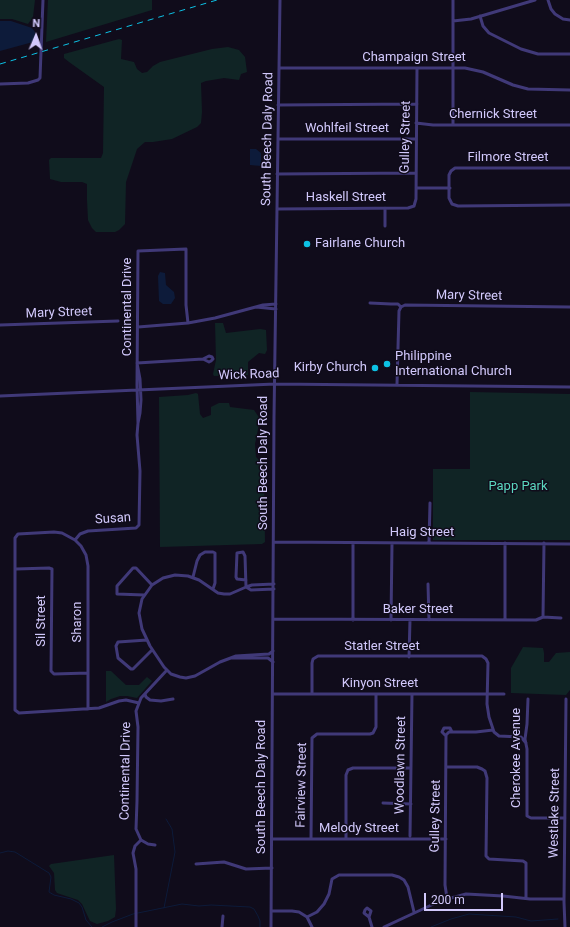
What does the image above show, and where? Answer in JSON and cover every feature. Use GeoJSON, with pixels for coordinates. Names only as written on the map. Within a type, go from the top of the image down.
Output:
{"type":"FeatureCollection","features":[{"type":"Feature","properties":{"kind":"street"},"geometry":{"type":"LineString","coordinates":[[0,84],[28,82],[40,78],[42,0]]}},
{"type":"Feature","properties":{"kind":"street","name":"South Beech Daly Road"},"geometry":{"type":"LineString","coordinates":[[271,927],[275,384],[280,0]]}},
{"type":"Feature","properties":{"kind":"street"},"geometry":{"type":"LineString","coordinates":[[453,0],[453,125]]}},
{"type":"Feature","properties":{"kind":"street"},"geometry":{"type":"LineString","coordinates":[[453,21],[466,20],[534,0]]}},
{"type":"Feature","properties":{"kind":"street"},"geometry":{"type":"LineString","coordinates":[[548,0],[551,9],[555,14],[563,19],[570,20]]}},
{"type":"Feature","properties":{"kind":"street"},"geometry":{"type":"LineString","coordinates":[[480,16],[483,26],[489,33],[521,49],[538,54],[570,54]]}},
{"type":"Feature","properties":{"kind":"street","name":"Champaign Street"},"geometry":{"type":"LineString","coordinates":[[279,68],[453,67],[478,70],[513,85],[528,89],[570,90]]}},
{"type":"Feature","properties":{"kind":"street","name":"Gulley Street"},"geometry":{"type":"LineString","coordinates":[[414,206],[416,201],[417,68]]}},
{"type":"Feature","properties":{"kind":"street"},"geometry":{"type":"LineString","coordinates":[[278,105],[417,104]]}},
{"type":"Feature","properties":{"kind":"street","name":"Chernick Street"},"geometry":{"type":"LineString","coordinates":[[416,123],[433,125],[570,125]]}},
{"type":"Feature","properties":{"kind":"street","name":"Wohlfeil Street"},"geometry":{"type":"LineString","coordinates":[[278,140],[416,138]]}},
{"type":"Feature","properties":{"kind":"street","name":"Filmore Street"},"geometry":{"type":"LineString","coordinates":[[450,188],[450,173],[453,169],[457,168],[570,168]]}},
{"type":"Feature","properties":{"kind":"street"},"geometry":{"type":"LineString","coordinates":[[278,174],[416,173]]}},
{"type":"Feature","properties":{"kind":"street"},"geometry":{"type":"LineString","coordinates":[[416,188],[450,188],[450,200],[454,205],[458,206],[570,205]]}},
{"type":"Feature","properties":{"kind":"street","name":"Haskell Street"},"geometry":{"type":"LineString","coordinates":[[277,209],[408,208],[414,206]]}},
{"type":"Feature","properties":{"kind":"street"},"geometry":{"type":"LineString","coordinates":[[385,208],[385,226]]}},
{"type":"Feature","properties":{"kind":"street","name":"Continental Drive"},"geometry":{"type":"LineString","coordinates":[[138,527],[140,523],[140,471],[137,435],[140,379],[137,363],[138,251],[186,249],[186,305],[188,323]]}},
{"type":"Feature","properties":{"kind":"street","name":"Mary Street"},"geometry":{"type":"LineString","coordinates":[[370,303],[398,304],[401,307],[405,305],[570,307]]}},
{"type":"Feature","properties":{"kind":"street"},"geometry":{"type":"LineString","coordinates":[[138,327],[188,323],[216,318],[263,304],[276,304]]}},
{"type":"Feature","properties":{"kind":"street"},"geometry":{"type":"LineString","coordinates":[[254,307],[276,309]]}},
{"type":"Feature","properties":{"kind":"street"},"geometry":{"type":"LineString","coordinates":[[397,384],[398,311],[401,307]]}},
{"type":"Feature","properties":{"kind":"street","name":"Mary Street"},"geometry":{"type":"LineString","coordinates":[[0,325],[118,321]]}},
{"type":"Feature","properties":{"kind":"street"},"geometry":{"type":"LineString","coordinates":[[137,363],[204,359]]}},
{"type":"Feature","properties":{"kind":"street","name":"Wick Road"},"geometry":{"type":"LineString","coordinates":[[0,396],[275,384],[397,384],[570,387]]}},
{"type":"Feature","properties":{"kind":"street"},"geometry":{"type":"LineString","coordinates":[[429,543],[430,503]]}},
{"type":"Feature","properties":{"kind":"street","name":"Susan"},"geometry":{"type":"LineString","coordinates":[[75,540],[80,534],[88,531],[138,527]]}},
{"type":"Feature","properties":{"kind":"street"},"geometry":{"type":"LineString","coordinates":[[75,540],[62,533],[46,532],[17,534],[15,538],[14,709],[19,713],[102,708],[122,700],[139,702]]}},
{"type":"Feature","properties":{"kind":"street","name":"Sharon"},"geometry":{"type":"LineString","coordinates":[[75,540],[85,552],[88,566],[88,709]]}},
{"type":"Feature","properties":{"kind":"street","name":"Haig Street"},"geometry":{"type":"LineString","coordinates":[[274,542],[392,544],[570,544]]}},
{"type":"Feature","properties":{"kind":"street"},"geometry":{"type":"LineString","coordinates":[[353,543],[353,620]]}},
{"type":"Feature","properties":{"kind":"street"},"geometry":{"type":"LineString","coordinates":[[505,543],[505,619]]}},
{"type":"Feature","properties":{"kind":"street"},"geometry":{"type":"LineString","coordinates":[[543,617],[544,543]]}},
{"type":"Feature","properties":{"kind":"street"},"geometry":{"type":"LineString","coordinates":[[391,620],[392,544]]}},
{"type":"Feature","properties":{"kind":"street"},"geometry":{"type":"LineString","coordinates":[[193,577],[200,555],[205,552],[215,553],[215,583],[213,589]]}},
{"type":"Feature","properties":{"kind":"street"},"geometry":{"type":"LineString","coordinates":[[246,580],[236,578],[238,552],[245,553],[246,580],[246,587]]}},
{"type":"Feature","properties":{"kind":"street"},"geometry":{"type":"LineString","coordinates":[[144,595],[117,594],[117,586],[133,568],[135,568],[152,585]]}},
{"type":"Feature","properties":{"kind":"street","name":"Sil Street"},"geometry":{"type":"LineString","coordinates":[[16,569],[52,569],[51,671],[54,674],[88,673]]}},
{"type":"Feature","properties":{"kind":"street"},"geometry":{"type":"LineString","coordinates":[[273,650],[269,654],[241,655],[230,658],[190,678],[177,676],[167,670],[152,650],[139,618],[141,603],[144,595],[152,585],[171,575],[193,577],[218,592],[226,594],[252,585],[274,584]]}},
{"type":"Feature","properties":{"kind":"street"},"geometry":{"type":"LineString","coordinates":[[428,584],[429,620]]}},
{"type":"Feature","properties":{"kind":"street"},"geometry":{"type":"LineString","coordinates":[[246,587],[251,590],[274,589]]}},
{"type":"Feature","properties":{"kind":"street","name":"Baker Street"},"geometry":{"type":"LineString","coordinates":[[274,619],[536,620],[543,617],[561,618]]}},
{"type":"Feature","properties":{"kind":"street"},"geometry":{"type":"LineString","coordinates":[[409,656],[410,620]]}},
{"type":"Feature","properties":{"kind":"street"},"geometry":{"type":"LineString","coordinates":[[147,640],[118,642],[116,646],[118,658],[133,669],[152,650]]}},
{"type":"Feature","properties":{"kind":"street","name":"Statler Street"},"geometry":{"type":"LineString","coordinates":[[312,694],[312,663],[313,659],[316,657],[480,656],[486,659],[488,663],[487,694]]}},
{"type":"Feature","properties":{"kind":"street"},"geometry":{"type":"LineString","coordinates":[[230,658],[268,658],[273,662]]}},
{"type":"Feature","properties":{"kind":"street","name":"Continental Drive"},"geometry":{"type":"LineString","coordinates":[[141,840],[136,833],[135,826],[137,801],[138,727],[136,711],[144,694],[167,670]]}},
{"type":"Feature","properties":{"kind":"street"},"geometry":{"type":"LineString","coordinates":[[144,694],[150,700],[160,701],[173,699]]}},
{"type":"Feature","properties":{"kind":"street","name":"Kinyon Street"},"geometry":{"type":"LineString","coordinates":[[273,694],[504,694]]}},
{"type":"Feature","properties":{"kind":"street","name":"Fairview Street"},"geometry":{"type":"LineString","coordinates":[[312,839],[312,738],[317,734],[373,733],[376,727],[376,694]]}},
{"type":"Feature","properties":{"kind":"street","name":"Woodlawn Street"},"geometry":{"type":"LineString","coordinates":[[410,836],[412,694]]}},
{"type":"Feature","properties":{"kind":"street"},"geometry":{"type":"LineString","coordinates":[[487,694],[488,712],[493,730],[499,736],[523,738],[526,743]]}},
{"type":"Feature","properties":{"kind":"street","name":"Cherokee Avenue"},"geometry":{"type":"LineString","coordinates":[[528,699],[526,743],[528,748],[527,814],[528,817],[564,818]]}},
{"type":"Feature","properties":{"kind":"street","name":"Westlake Street"},"geometry":{"type":"LineString","coordinates":[[565,927],[564,818],[566,699]]}},
{"type":"Feature","properties":{"kind":"street"},"geometry":{"type":"LineString","coordinates":[[452,732],[450,728],[444,728],[442,732],[447,735],[452,732],[493,730]]}},
{"type":"Feature","properties":{"kind":"street","name":"Gulley Street"},"geometry":{"type":"LineString","coordinates":[[447,735],[445,885],[447,898]]}},
{"type":"Feature","properties":{"kind":"street"},"geometry":{"type":"LineString","coordinates":[[446,767],[477,767],[485,771],[487,778],[487,857],[489,859],[525,862],[526,898]]}},
{"type":"Feature","properties":{"kind":"street"},"geometry":{"type":"LineString","coordinates":[[346,839],[346,775],[348,770],[353,768],[411,768]]}},
{"type":"Feature","properties":{"kind":"street"},"geometry":{"type":"LineString","coordinates":[[383,803],[411,804]]}},
{"type":"Feature","properties":{"kind":"street","name":"Melody Street"},"geometry":{"type":"LineString","coordinates":[[272,839],[446,839]]}},
{"type":"Feature","properties":{"kind":"street"},"geometry":{"type":"LineString","coordinates":[[136,927],[136,870],[134,853],[136,846],[141,840],[148,844],[154,845]]}},
{"type":"Feature","properties":{"kind":"street"},"geometry":{"type":"LineString","coordinates":[[196,864],[224,862],[246,869],[272,868]]}},
{"type":"Feature","properties":{"kind":"street"},"geometry":{"type":"LineString","coordinates":[[307,917],[317,912],[324,904],[329,894],[331,881],[334,877],[339,875],[392,875],[399,877],[404,880],[408,887],[414,912]]}},
{"type":"Feature","properties":{"kind":"street"},"geometry":{"type":"LineString","coordinates":[[384,927],[447,898],[470,893],[526,898],[564,899]]}},
{"type":"Feature","properties":{"kind":"street"},"geometry":{"type":"LineString","coordinates":[[271,911],[295,911],[307,917],[312,927]]}},
{"type":"Feature","properties":{"kind":"street"},"geometry":{"type":"LineString","coordinates":[[222,927],[223,916]]}},
{"type":"Feature","properties":{"kind":"street"},"geometry":{"type":"LineString","coordinates":[[369,917],[372,927]]}},
{"type":"Feature","properties":{"kind":"green space"},"geometry":{"type":"Polygon","coordinates":[[[0,0],[35,0],[33,17],[28,24],[12,19],[0,19],[0,0]]]}},
{"type":"Feature","properties":{"kind":"green space"},"geometry":{"type":"Polygon","coordinates":[[[48,0],[152,0],[152,10],[46,42],[48,0]]]}},
{"type":"Feature","properties":{"kind":"green space"},"geometry":{"type":"Polygon","coordinates":[[[119,39],[122,40],[121,59],[134,62],[137,69],[142,73],[147,72],[160,62],[212,49],[228,47],[239,50],[245,57],[247,72],[241,74],[239,80],[224,78],[201,83],[201,123],[197,127],[172,139],[145,142],[137,149],[126,182],[125,224],[115,232],[96,232],[88,220],[87,184],[82,182],[61,182],[50,179],[49,160],[51,158],[101,158],[103,153],[104,87],[64,58],[64,54],[119,39]]]}},
{"type":"Feature","properties":{"kind":"green space"},"geometry":{"type":"Polygon","coordinates":[[[215,323],[223,323],[226,333],[260,329],[266,330],[267,350],[265,354],[259,353],[248,362],[248,375],[214,376],[213,374],[216,360],[215,323]]]}},
{"type":"Feature","properties":{"kind":"green space","name":"Papp Park"},"geometry":{"type":"Polygon","coordinates":[[[470,392],[570,394],[570,540],[433,540],[433,469],[470,469],[470,392]]]}},
{"type":"Feature","properties":{"kind":"green space"},"geometry":{"type":"Polygon","coordinates":[[[198,394],[200,414],[203,418],[211,415],[211,407],[219,403],[229,403],[230,407],[254,410],[260,419],[255,444],[256,457],[261,462],[264,476],[265,542],[262,544],[160,547],[159,397],[198,394]]]}},
{"type":"Feature","properties":{"kind":"green space"},"geometry":{"type":"Polygon","coordinates":[[[523,647],[543,648],[544,662],[549,662],[556,653],[570,652],[570,690],[566,695],[511,693],[511,668],[523,647]]]}},
{"type":"Feature","properties":{"kind":"green space"},"geometry":{"type":"Polygon","coordinates":[[[106,671],[111,671],[126,685],[139,685],[147,677],[152,681],[137,698],[120,696],[106,702],[106,671]]]}},
{"type":"Feature","properties":{"kind":"green space"},"geometry":{"type":"Polygon","coordinates":[[[114,855],[115,917],[97,924],[90,921],[82,904],[78,900],[57,893],[55,890],[54,873],[49,866],[51,864],[114,855]]]}},
{"type":"Feature","properties":{"kind":"water"},"geometry":{"type":"Polygon","coordinates":[[[0,21],[11,21],[32,28],[35,32],[33,42],[0,51],[0,21]]]}},
{"type":"Feature","properties":{"kind":"water"},"geometry":{"type":"Polygon","coordinates":[[[250,149],[256,149],[261,153],[261,166],[250,165],[250,149]]]}},
{"type":"Feature","properties":{"kind":"water"},"geometry":{"type":"Polygon","coordinates":[[[160,272],[165,273],[166,285],[174,292],[175,298],[171,304],[163,304],[159,301],[158,276],[160,272]]]}},
{"type":"Feature","properties":{"kind":"waterway"},"geometry":{"type":"LineString","coordinates":[[164,908],[175,852],[172,829],[166,819]]}},
{"type":"Feature","properties":{"kind":"waterway"},"geometry":{"type":"LineString","coordinates":[[0,853],[8,851],[15,852],[49,873],[51,877],[49,892],[79,903],[82,907],[86,920],[92,927]]}},
{"type":"Feature","properties":{"kind":"waterway"},"geometry":{"type":"LineString","coordinates":[[102,927],[133,914],[182,904],[199,906],[211,905],[250,907],[254,909],[258,916],[260,927]]}},
{"type":"Feature","properties":{"kind":"waterway"},"geometry":{"type":"LineString","coordinates":[[431,927],[469,914],[516,917],[531,921],[558,919]]}},
{"type":"Feature","properties":{"kind":"railway"},"geometry":{"type":"LineString","coordinates":[[0,64],[217,0]]}},
{"type":"Feature","properties":{"kind":"place","name":"Fairlane Church"},"geometry":{"type":"Point","coordinates":[307,244]}},
{"type":"Feature","properties":{"kind":"place","name":"Philippine International Church"},"geometry":{"type":"Point","coordinates":[387,364]}},
{"type":"Feature","properties":{"kind":"place","name":"Kirby Church"},"geometry":{"type":"Point","coordinates":[375,368]}}]}
